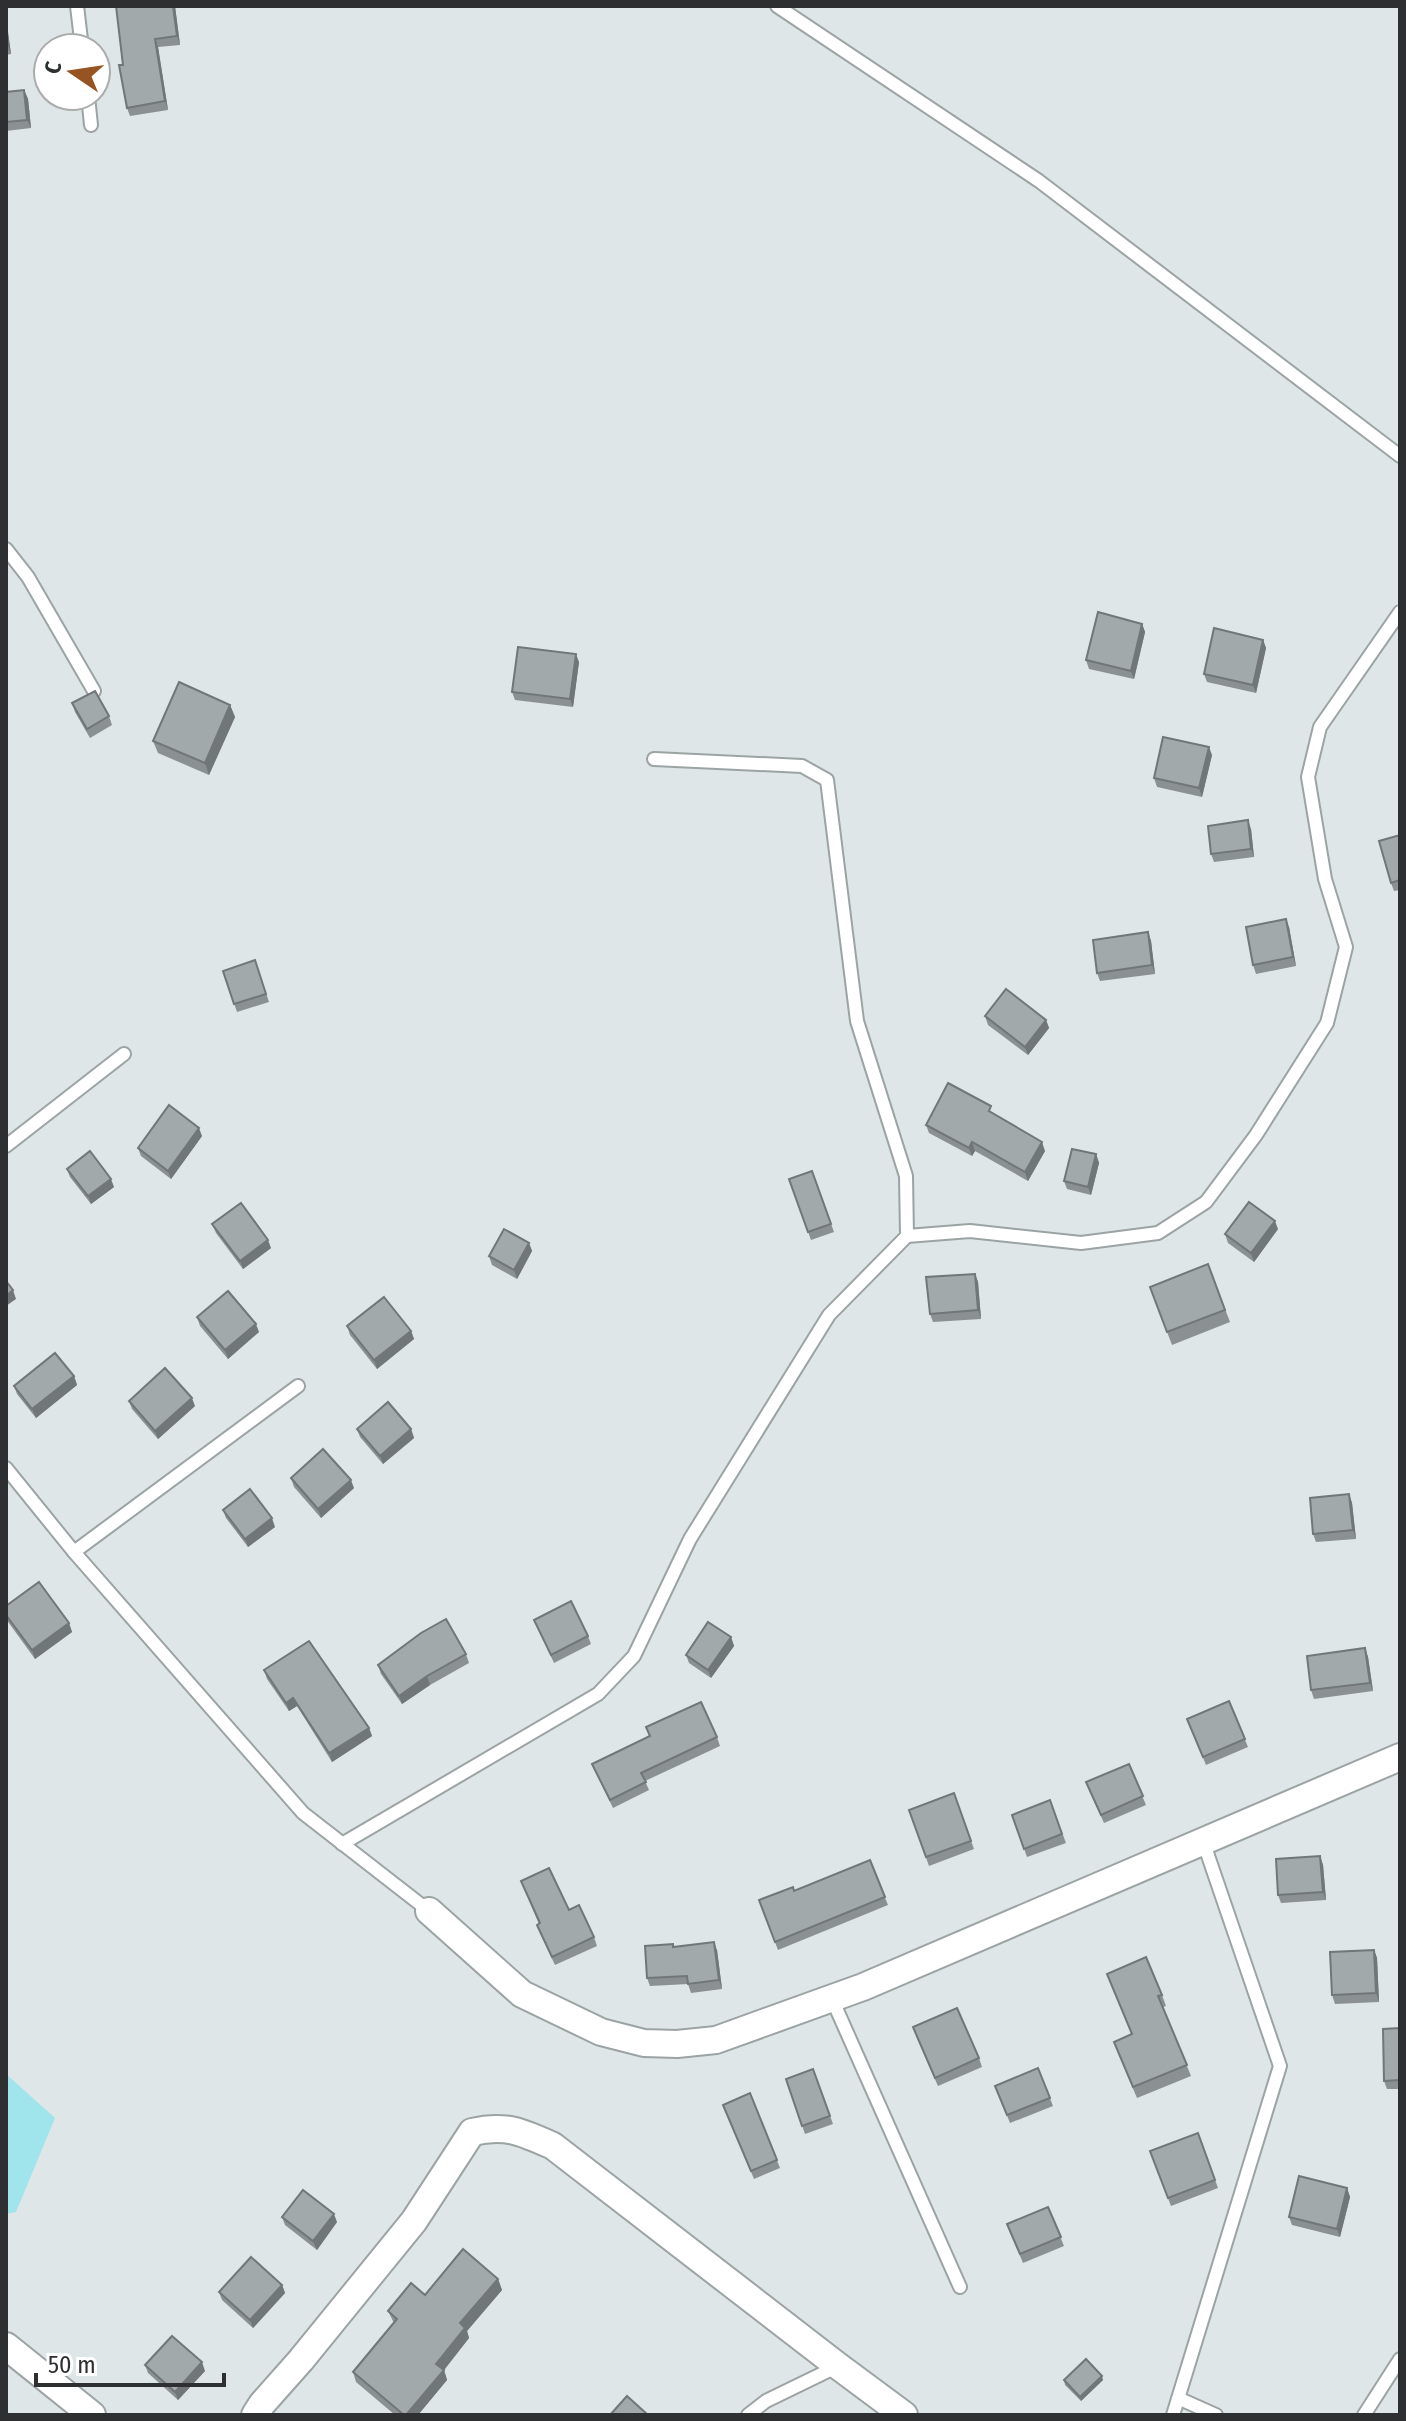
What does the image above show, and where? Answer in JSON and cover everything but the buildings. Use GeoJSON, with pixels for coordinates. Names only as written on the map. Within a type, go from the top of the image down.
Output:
{"type":"FeatureCollection","features":[{"type":"Feature","properties":{"kind":"street"},"geometry":{"type":"LineString","coordinates":[[429,1911],[522,1994],[601,2032],[644,2043],[716,2040],[832,1999],[1400,1757]]}},
{"type":"Feature","properties":{"kind":"street"},"geometry":{"type":"LineString","coordinates":[[255,2415],[414,2221],[472,2132],[492,2127],[526,2134],[553,2146],[904,2415]]}},
{"type":"Feature","properties":{"kind":"street"},"geometry":{"type":"LineString","coordinates":[[6,2346],[92,2415]]}},
{"type":"Feature","properties":{"kind":"lane"},"geometry":{"type":"LineString","coordinates":[[77,6],[80,32]]}},
{"type":"Feature","properties":{"kind":"lane"},"geometry":{"type":"LineString","coordinates":[[777,6],[1039,181],[1400,456]]}},
{"type":"Feature","properties":{"kind":"lane"},"geometry":{"type":"LineString","coordinates":[[90,112],[91,125]]}},
{"type":"Feature","properties":{"kind":"lane"},"geometry":{"type":"LineString","coordinates":[[6,549],[28,577],[94,691]]}},
{"type":"Feature","properties":{"kind":"lane"},"geometry":{"type":"LineString","coordinates":[[342,1844],[598,1694],[634,1656],[690,1539],[829,1315],[907,1236],[970,1231],[1081,1243],[1158,1233],[1206,1202],[1256,1135],[1327,1023],[1346,947],[1325,879],[1308,777],[1320,727],[1400,612]]}},
{"type":"Feature","properties":{"kind":"lane"},"geometry":{"type":"LineString","coordinates":[[654,759],[802,766],[827,780],[857,1021],[906,1176],[907,1236]]}},
{"type":"Feature","properties":{"kind":"lane"},"geometry":{"type":"LineString","coordinates":[[6,1146],[124,1054]]}},
{"type":"Feature","properties":{"kind":"lane"},"geometry":{"type":"LineString","coordinates":[[74,1552],[298,1386]]}},
{"type":"Feature","properties":{"kind":"lane"},"geometry":{"type":"LineString","coordinates":[[6,1468],[74,1552],[303,1813],[429,1911]]}},
{"type":"Feature","properties":{"kind":"lane"},"geometry":{"type":"LineString","coordinates":[[1173,2415],[1280,2066],[1203,1841]]}},
{"type":"Feature","properties":{"kind":"lane"},"geometry":{"type":"LineString","coordinates":[[832,1999],[960,2287]]}},
{"type":"Feature","properties":{"kind":"lane"},"geometry":{"type":"LineString","coordinates":[[1364,2415],[1400,2359]]}},
{"type":"Feature","properties":{"kind":"lane"},"geometry":{"type":"LineString","coordinates":[[748,2415],[766,2401],[838,2366]]}},
{"type":"Feature","properties":{"kind":"lane"},"geometry":{"type":"LineString","coordinates":[[1180,2399],[1216,2415]]}},
{"type":"Feature","properties":{"kind":"shaded area"},"geometry":{"type":"Polygon","coordinates":[[[6,2074],[55,2118],[16,2212],[6,2214],[6,2074]]]}}]}
